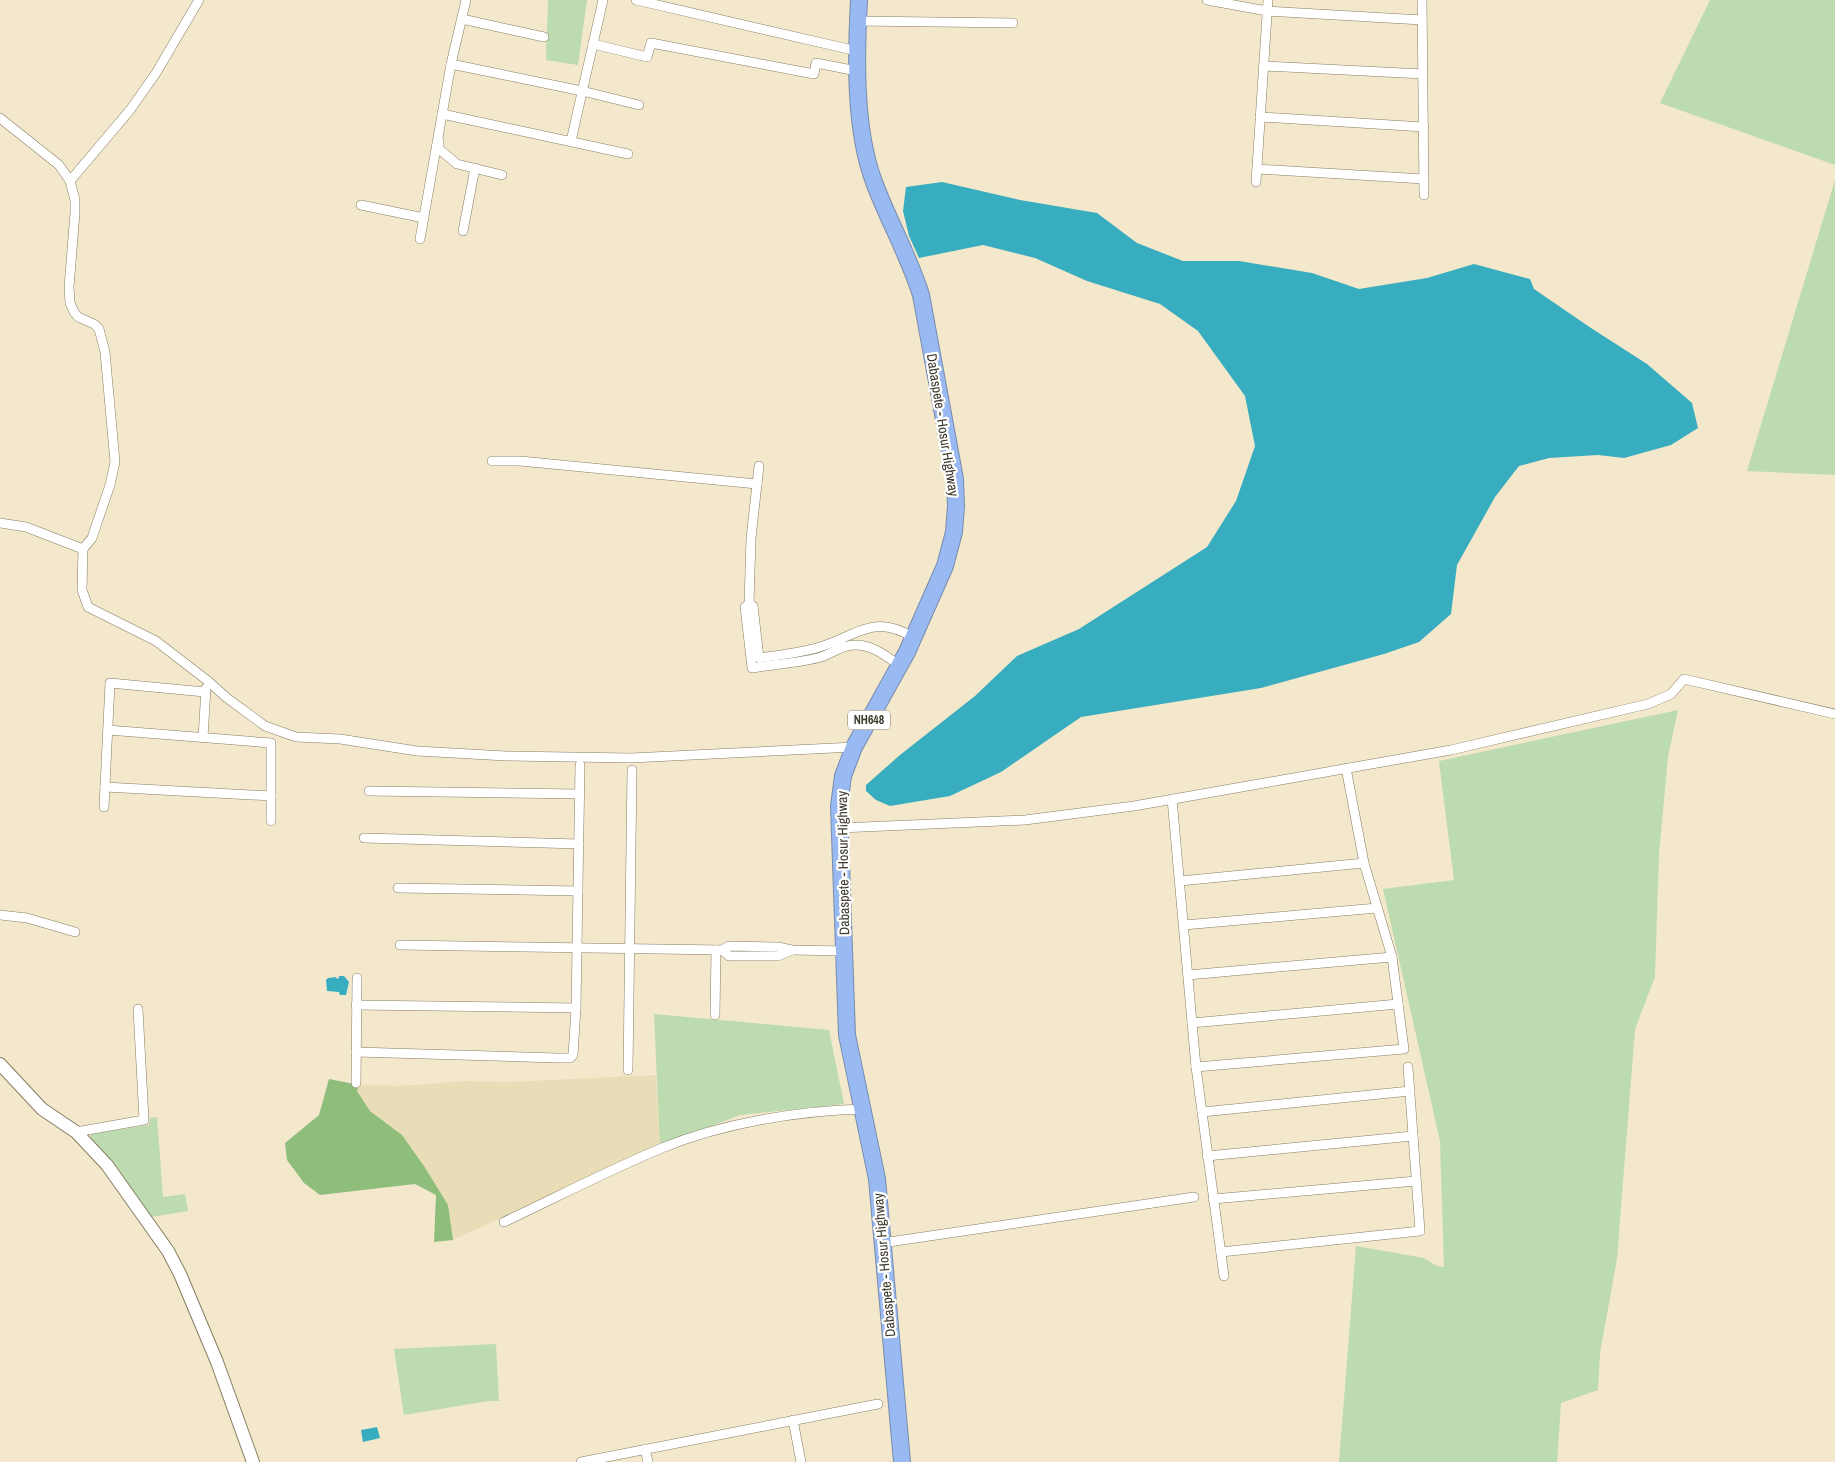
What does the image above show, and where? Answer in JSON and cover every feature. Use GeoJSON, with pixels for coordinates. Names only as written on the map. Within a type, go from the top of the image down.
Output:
{"type":"FeatureCollection","features":[{"type":"Feature","properties":{"kind":"highway","name":"Dabaspete - Hosur Highway"},"geometry":{"type":"LineString","coordinates":[[859,0],[857,71],[861,128],[866,158],[874,182],[915,274],[921,295],[955,479],[956,506],[954,532],[945,566],[900,666],[854,747],[843,776],[839,806],[847,1035],[877,1179],[902,1462]]}},
{"type":"Feature","properties":{"kind":"street"},"geometry":{"type":"LineString","coordinates":[[70,181],[130,110],[146,88],[199,0]]}},
{"type":"Feature","properties":{"kind":"street"},"geometry":{"type":"LineString","coordinates":[[420,239],[451,64],[466,0]]}},
{"type":"Feature","properties":{"kind":"street"},"geometry":{"type":"LineString","coordinates":[[571,141],[603,0]]}},
{"type":"Feature","properties":{"kind":"street"},"geometry":{"type":"LineString","coordinates":[[636,0],[857,51]]}},
{"type":"Feature","properties":{"kind":"street"},"geometry":{"type":"LineString","coordinates":[[1207,0],[1267,11],[1422,20]]}},
{"type":"Feature","properties":{"kind":"street"},"geometry":{"type":"LineString","coordinates":[[1256,182],[1268,0]]}},
{"type":"Feature","properties":{"kind":"street"},"geometry":{"type":"LineString","coordinates":[[1422,0],[1424,195]]}},
{"type":"Feature","properties":{"kind":"street"},"geometry":{"type":"LineString","coordinates":[[462,19],[544,37]]}},
{"type":"Feature","properties":{"kind":"street"},"geometry":{"type":"LineString","coordinates":[[858,21],[1013,23]]}},
{"type":"Feature","properties":{"kind":"street"},"geometry":{"type":"LineString","coordinates":[[593,44],[647,57],[651,43],[814,74],[816,63],[857,71]]}},
{"type":"Feature","properties":{"kind":"street"},"geometry":{"type":"LineString","coordinates":[[451,64],[582,91],[639,105]]}},
{"type":"Feature","properties":{"kind":"street"},"geometry":{"type":"LineString","coordinates":[[1264,66],[1423,74]]}},
{"type":"Feature","properties":{"kind":"street"},"geometry":{"type":"LineString","coordinates":[[442,114],[628,154]]}},
{"type":"Feature","properties":{"kind":"street"},"geometry":{"type":"LineString","coordinates":[[1260,117],[1424,127]]}},
{"type":"Feature","properties":{"kind":"street"},"geometry":{"type":"LineString","coordinates":[[0,118],[59,165],[70,181],[75,206],[69,287],[70,303],[78,317],[94,324],[99,329],[105,352],[115,462],[110,485],[92,538],[83,549],[82,590],[88,607],[156,641],[208,681],[226,698],[265,726],[296,737],[340,739],[417,751],[506,756],[631,758],[854,747]]}},
{"type":"Feature","properties":{"kind":"street"},"geometry":{"type":"LineString","coordinates":[[438,134],[439,149],[457,164],[502,175]]}},
{"type":"Feature","properties":{"kind":"street"},"geometry":{"type":"LineString","coordinates":[[463,231],[475,168]]}},
{"type":"Feature","properties":{"kind":"street"},"geometry":{"type":"LineString","coordinates":[[1256,170],[1424,180]]}},
{"type":"Feature","properties":{"kind":"street"},"geometry":{"type":"LineString","coordinates":[[361,205],[424,218]]}},
{"type":"Feature","properties":{"kind":"street"},"geometry":{"type":"LineString","coordinates":[[492,461],[520,461],[757,484]]}},
{"type":"Feature","properties":{"kind":"street"},"geometry":{"type":"LineString","coordinates":[[759,466],[751,538],[748,604],[745,606],[752,668],[821,657],[846,646],[867,646],[884,654],[900,666]]}},
{"type":"Feature","properties":{"kind":"street"},"geometry":{"type":"LineString","coordinates":[[0,523],[26,527],[83,549]]}},
{"type":"Feature","properties":{"kind":"street"},"geometry":{"type":"LineString","coordinates":[[748,604],[754,606],[759,658],[818,647],[841,639],[852,632],[882,626],[899,629],[914,638]]}},
{"type":"Feature","properties":{"kind":"street"},"geometry":{"type":"LineString","coordinates":[[840,828],[1025,820],[1172,799],[1451,750],[1648,704],[1671,694],[1684,679],[1835,714]]}},
{"type":"Feature","properties":{"kind":"street"},"geometry":{"type":"LineString","coordinates":[[203,738],[205,692],[208,681]]}},
{"type":"Feature","properties":{"kind":"street"},"geometry":{"type":"LineString","coordinates":[[104,807],[110,683],[205,692]]}},
{"type":"Feature","properties":{"kind":"street"},"geometry":{"type":"LineString","coordinates":[[108,730],[271,743],[271,820]]}},
{"type":"Feature","properties":{"kind":"street"},"geometry":{"type":"LineString","coordinates":[[356,1052],[570,1058],[573,1055],[576,1008],[580,765]]}},
{"type":"Feature","properties":{"kind":"street"},"geometry":{"type":"LineString","coordinates":[[1196,1067],[1404,1049],[1392,956],[1364,863],[1346,768]]}},
{"type":"Feature","properties":{"kind":"street"},"geometry":{"type":"LineString","coordinates":[[628,1070],[628,948],[632,770]]}},
{"type":"Feature","properties":{"kind":"street"},"geometry":{"type":"LineString","coordinates":[[105,787],[271,796]]}},
{"type":"Feature","properties":{"kind":"street"},"geometry":{"type":"LineString","coordinates":[[369,791],[579,794]]}},
{"type":"Feature","properties":{"kind":"street"},"geometry":{"type":"LineString","coordinates":[[1172,799],[1196,1067],[1224,1276]]}},
{"type":"Feature","properties":{"kind":"street"},"geometry":{"type":"LineString","coordinates":[[364,838],[579,844]]}},
{"type":"Feature","properties":{"kind":"street"},"geometry":{"type":"LineString","coordinates":[[1180,881],[1364,863]]}},
{"type":"Feature","properties":{"kind":"street"},"geometry":{"type":"LineString","coordinates":[[398,888],[578,891]]}},
{"type":"Feature","properties":{"kind":"street"},"geometry":{"type":"LineString","coordinates":[[1184,925],[1377,908]]}},
{"type":"Feature","properties":{"kind":"street"},"geometry":{"type":"LineString","coordinates":[[0,915],[27,918],[75,932]]}},
{"type":"Feature","properties":{"kind":"street"},"geometry":{"type":"LineString","coordinates":[[400,945],[719,950],[729,946],[778,947],[792,950],[844,950]]}},
{"type":"Feature","properties":{"kind":"street"},"geometry":{"type":"LineString","coordinates":[[715,1015],[719,950]]}},
{"type":"Feature","properties":{"kind":"street"},"geometry":{"type":"LineString","coordinates":[[1188,975],[1392,956]]}},
{"type":"Feature","properties":{"kind":"street"},"geometry":{"type":"LineString","coordinates":[[356,978],[356,1082]]}},
{"type":"Feature","properties":{"kind":"street"},"geometry":{"type":"LineString","coordinates":[[1192,1022],[1398,1004]]}},
{"type":"Feature","properties":{"kind":"street"},"geometry":{"type":"LineString","coordinates":[[356,1005],[576,1008]]}},
{"type":"Feature","properties":{"kind":"street"},"geometry":{"type":"LineString","coordinates":[[76,1132],[144,1120],[138,1009]]}},
{"type":"Feature","properties":{"kind":"street"},"geometry":{"type":"LineString","coordinates":[[0,1064],[42,1109],[76,1132],[107,1165],[168,1251],[180,1274],[217,1362],[253,1462]]}},
{"type":"Feature","properties":{"kind":"street"},"geometry":{"type":"LineString","coordinates":[[1220,1252],[1420,1231],[1408,1067]]}},
{"type":"Feature","properties":{"kind":"street"},"geometry":{"type":"LineString","coordinates":[[1202,1112],[1410,1091]]}},
{"type":"Feature","properties":{"kind":"street"},"geometry":{"type":"LineString","coordinates":[[504,1222],[663,1148],[701,1135],[758,1120],[838,1110],[862,1109]]}},
{"type":"Feature","properties":{"kind":"street"},"geometry":{"type":"LineString","coordinates":[[1207,1156],[1413,1136]]}},
{"type":"Feature","properties":{"kind":"street"},"geometry":{"type":"LineString","coordinates":[[1213,1200],[1416,1181]]}},
{"type":"Feature","properties":{"kind":"street"},"geometry":{"type":"LineString","coordinates":[[882,1243],[1194,1197]]}},
{"type":"Feature","properties":{"kind":"street"},"geometry":{"type":"LineString","coordinates":[[580,1462],[878,1404]]}},
{"type":"Feature","properties":{"kind":"street"},"geometry":{"type":"LineString","coordinates":[[793,1420],[801,1462]]}},
{"type":"Feature","properties":{"kind":"street"},"geometry":{"type":"LineString","coordinates":[[645,1449],[648,1462]]}},
{"type":"Feature","properties":{"kind":"shaded area"},"geometry":{"type":"Polygon","coordinates":[[[656,1075],[660,1146],[453,1240],[448,1205],[424,1166],[402,1135],[370,1111],[357,1091],[359,1085],[401,1086],[466,1081],[508,1082],[656,1075]]]}},
{"type":"Feature","properties":{"kind":"green space"},"geometry":{"type":"Polygon","coordinates":[[[548,0],[587,0],[578,65],[546,60],[548,0]]]}},
{"type":"Feature","properties":{"kind":"green space"},"geometry":{"type":"Polygon","coordinates":[[[1710,0],[1835,0],[1835,165],[1660,103],[1710,0]]]}},
{"type":"Feature","properties":{"kind":"green space"},"geometry":{"type":"Polygon","coordinates":[[[1835,180],[1835,475],[1747,471],[1835,180]]]}},
{"type":"Feature","properties":{"kind":"green space"},"geometry":{"type":"Polygon","coordinates":[[[1678,710],[1668,757],[1659,854],[1655,977],[1635,1029],[1617,1259],[1600,1353],[1598,1390],[1561,1403],[1557,1462],[1339,1462],[1356,1246],[1424,1258],[1437,1266],[1444,1267],[1440,1141],[1383,889],[1454,880],[1439,761],[1678,710]]]}},
{"type":"Feature","properties":{"kind":"green space"},"geometry":{"type":"Polygon","coordinates":[[[654,1014],[829,1030],[844,1104],[740,1115],[660,1146],[654,1014]]]}},
{"type":"Feature","properties":{"kind":"green space"},"geometry":{"type":"Polygon","coordinates":[[[329,1079],[359,1085],[357,1091],[370,1111],[402,1135],[448,1205],[453,1240],[434,1242],[436,1195],[415,1184],[320,1195],[304,1183],[287,1160],[285,1143],[319,1115],[329,1079]]]}},
{"type":"Feature","properties":{"kind":"green space"},"geometry":{"type":"Polygon","coordinates":[[[157,1117],[163,1197],[185,1194],[188,1211],[151,1217],[113,1162],[91,1138],[91,1134],[149,1125],[150,1118],[157,1117]]]}},
{"type":"Feature","properties":{"kind":"green space"},"geometry":{"type":"Polygon","coordinates":[[[496,1344],[499,1401],[488,1401],[404,1415],[394,1349],[496,1344]]]}},
{"type":"Feature","properties":{"kind":"water"},"geometry":{"type":"Polygon","coordinates":[[[942,182],[1020,200],[1097,213],[1137,243],[1183,261],[1239,261],[1312,273],[1359,289],[1427,278],[1474,264],[1530,279],[1534,289],[1647,364],[1692,403],[1698,428],[1671,445],[1624,458],[1598,455],[1549,458],[1519,466],[1495,497],[1457,565],[1451,614],[1419,642],[1384,654],[1261,688],[1081,717],[1001,772],[950,796],[890,806],[876,800],[866,791],[866,785],[900,755],[975,696],[1017,656],[1079,629],[1207,547],[1236,501],[1255,446],[1245,396],[1198,331],[1160,304],[1087,281],[1035,258],[983,245],[919,258],[909,236],[903,211],[906,187],[942,182]]]}},
{"type":"Feature","properties":{"kind":"water"},"geometry":{"type":"Polygon","coordinates":[[[339,976],[344,976],[349,982],[346,995],[327,991],[326,980],[336,977],[337,979],[339,976]]]}},
{"type":"Feature","properties":{"kind":"water"},"geometry":{"type":"Polygon","coordinates":[[[377,1427],[380,1438],[363,1442],[361,1430],[377,1427]]]}}]}
